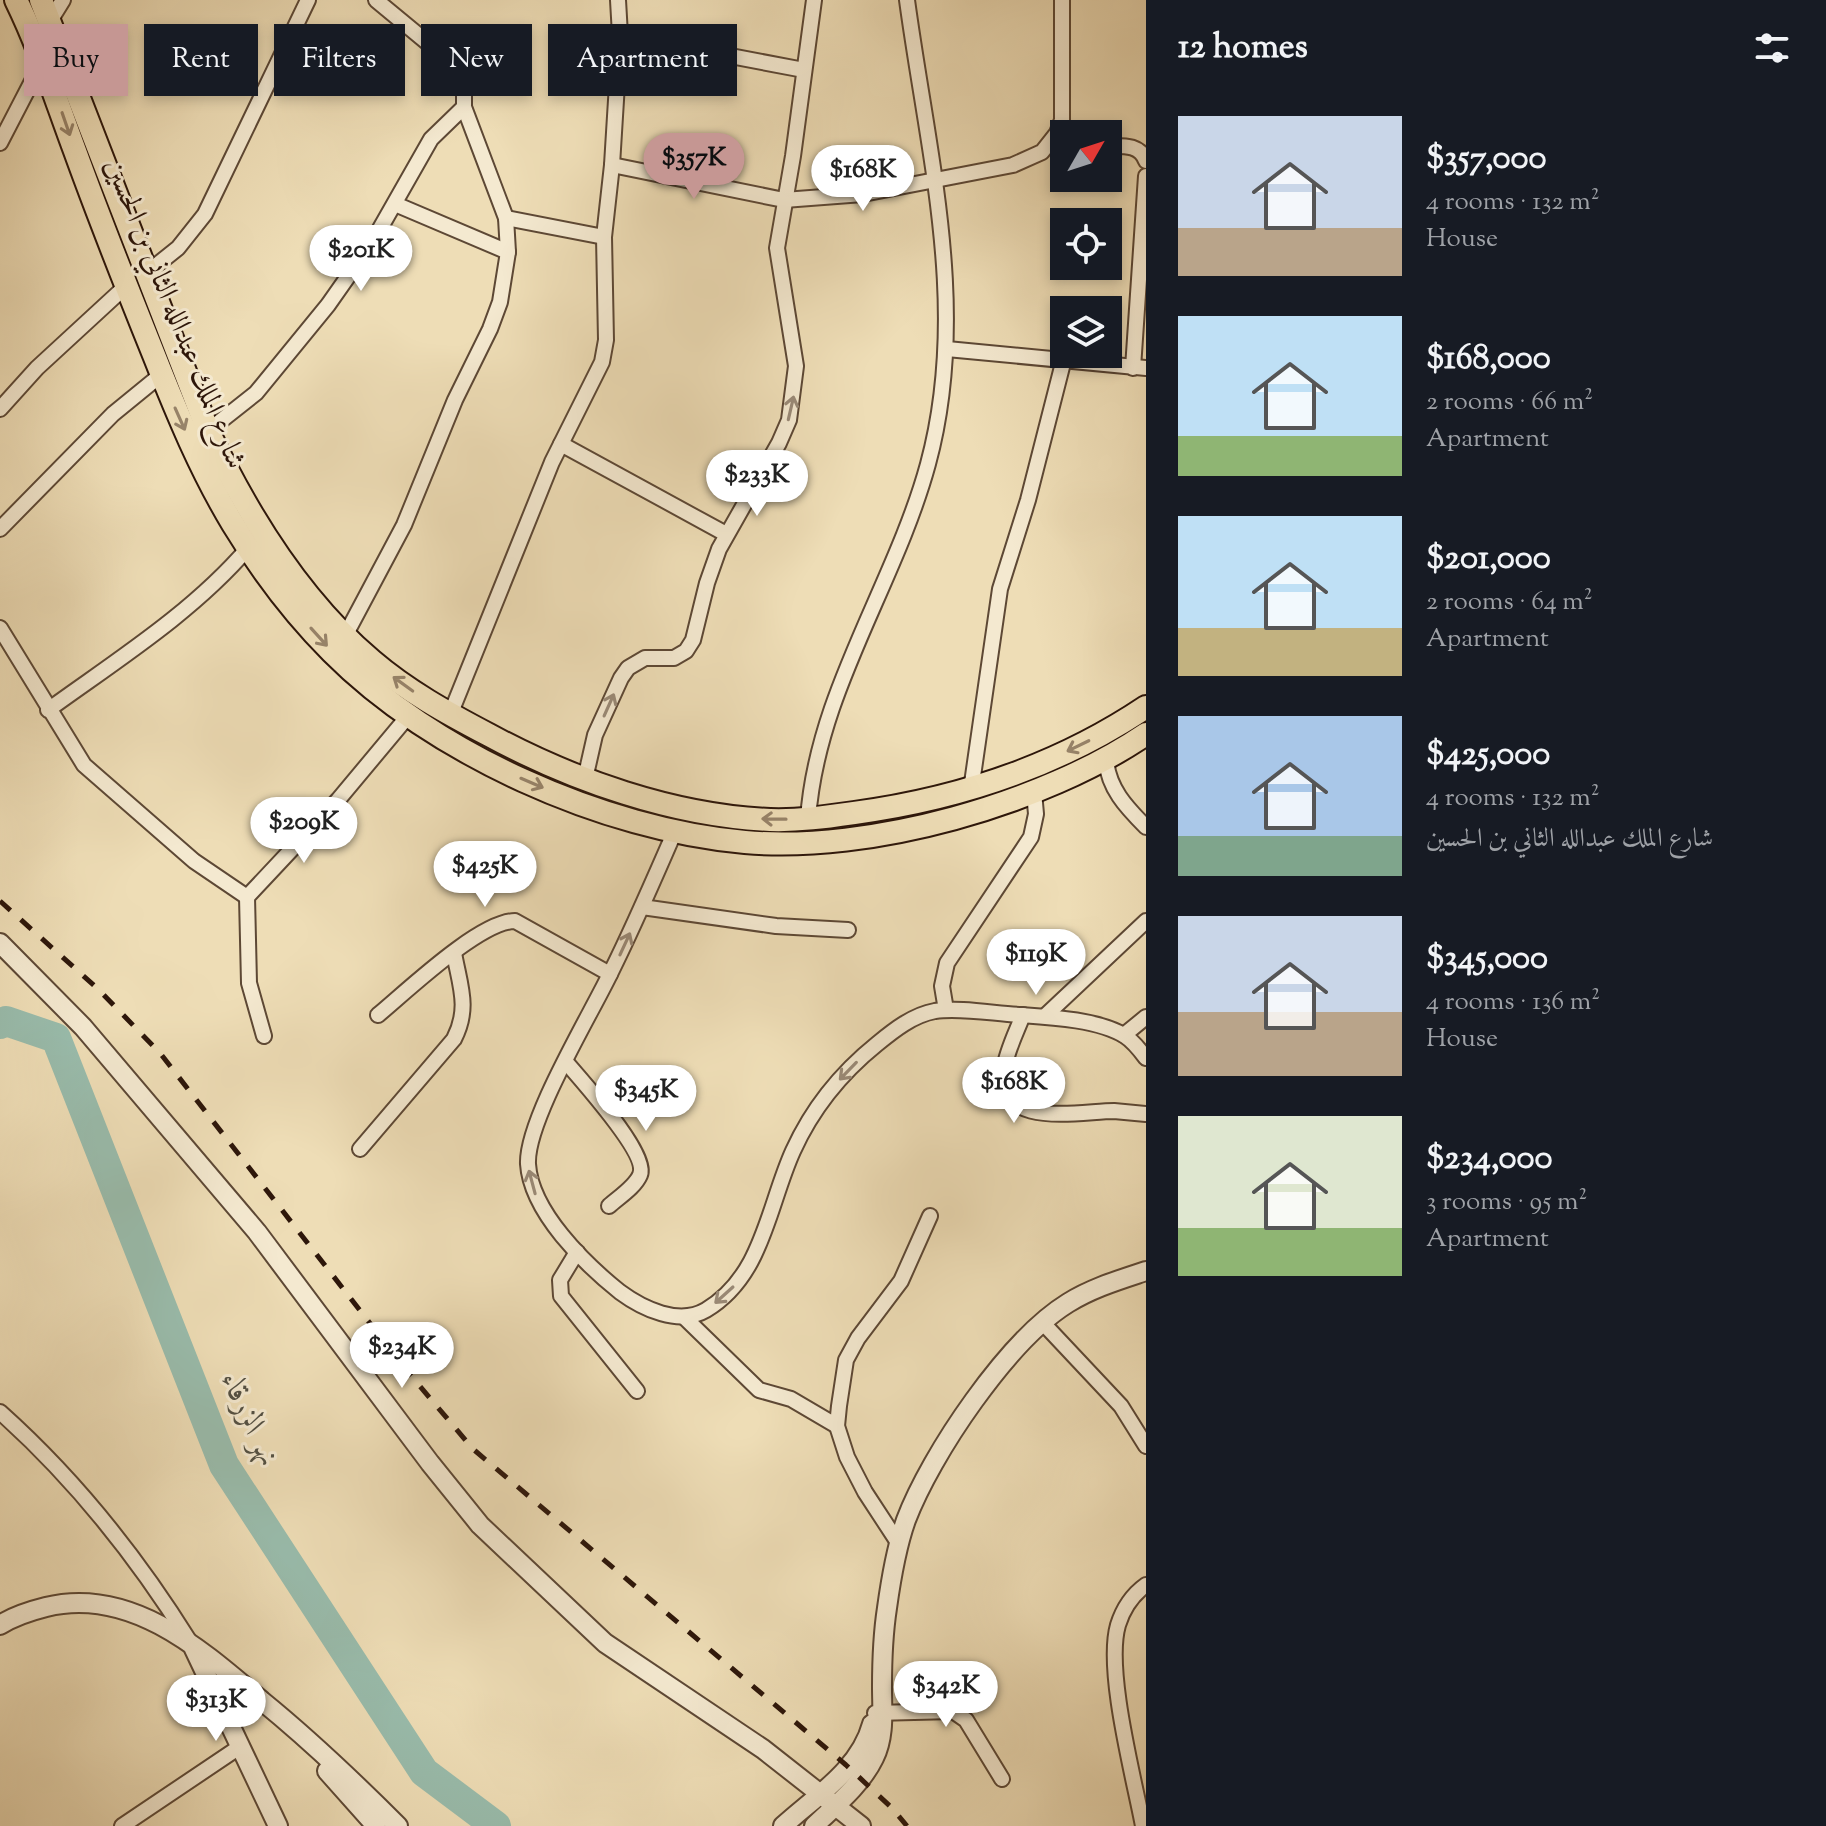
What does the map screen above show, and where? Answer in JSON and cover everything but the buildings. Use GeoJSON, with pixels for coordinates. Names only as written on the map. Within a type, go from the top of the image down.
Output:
{"type":"FeatureCollection","features":[{"type":"Feature","properties":{"kind":"main road","name":"شارع الملك عبدالله الثاني بن الحسين"},"geometry":{"type":"LineString","coordinates":[[16,0],[27,24]]}},
{"type":"Feature","properties":{"kind":"main road","name":"شارع الملك عبدالله الثاني بن الحسين"},"geometry":{"type":"LineString","coordinates":[[41,0],[208,431],[238,490],[275,550],[345,636],[396,680],[450,715],[523,753],[636,796],[714,813],[769,820],[808,819],[914,804],[971,790],[1052,759],[1146,707]]}},
{"type":"Feature","properties":{"kind":"main road","name":"شارع الملك عبدالله الثاني بن الحسين"},"geometry":{"type":"LineString","coordinates":[[56,96],[162,374],[205,475],[248,548],[291,605],[335,655],[409,715],[479,759],[571,800],[675,831],[711,838],[779,843],[889,832],[964,815],[1073,776],[1146,734]]}},
{"type":"Feature","properties":{"kind":"main road"},"geometry":{"type":"LineString","coordinates":[[711,838],[714,813]]}},
{"type":"Feature","properties":{"kind":"street"},"geometry":{"type":"LineString","coordinates":[[50,21],[63,0]]}},
{"type":"Feature","properties":{"kind":"street"},"geometry":{"type":"LineString","coordinates":[[148,272],[178,248],[205,214],[308,0]]}},
{"type":"Feature","properties":{"kind":"street"},"geometry":{"type":"LineString","coordinates":[[345,636],[404,525],[455,400],[490,329],[500,302],[508,252],[506,218],[464,107],[464,87],[453,68],[413,28],[376,0]]}},
{"type":"Feature","properties":{"kind":"street"},"geometry":{"type":"LineString","coordinates":[[618,0],[619,24]]}},
{"type":"Feature","properties":{"kind":"street"},"geometry":{"type":"LineString","coordinates":[[585,779],[595,735],[628,668],[645,658],[674,658],[686,651],[693,640],[707,583],[726,534],[789,420],[796,366],[794,338],[777,248],[814,0]]}},
{"type":"Feature","properties":{"kind":"street"},"geometry":{"type":"LineString","coordinates":[[808,819],[811,782],[825,728],[858,640],[914,508],[927,466],[944,388],[947,349],[945,278],[935,180],[907,0]]}},
{"type":"Feature","properties":{"kind":"street"},"geometry":{"type":"LineString","coordinates":[[1062,0],[1062,120]]}},
{"type":"Feature","properties":{"kind":"street"},"geometry":{"type":"LineString","coordinates":[[737,57],[804,70]]}},
{"type":"Feature","properties":{"kind":"street"},"geometry":{"type":"LineString","coordinates":[[0,143],[24,96]]}},
{"type":"Feature","properties":{"kind":"street"},"geometry":{"type":"LineString","coordinates":[[450,715],[561,444],[602,362],[606,330],[604,237],[616,96]]}},
{"type":"Feature","properties":{"kind":"street"},"geometry":{"type":"LineString","coordinates":[[208,431],[247,402],[344,284],[395,204],[431,139],[464,107]]}},
{"type":"Feature","properties":{"kind":"street"},"geometry":{"type":"LineString","coordinates":[[1122,147],[1134,148],[1144,155],[1146,161]]}},
{"type":"Feature","properties":{"kind":"street"},"geometry":{"type":"LineString","coordinates":[[612,165],[784,200],[863,194],[1013,165],[1050,148]]}},
{"type":"Feature","properties":{"kind":"street"},"geometry":{"type":"LineString","coordinates":[[1140,368],[1146,176]]}},
{"type":"Feature","properties":{"kind":"street"},"geometry":{"type":"LineString","coordinates":[[395,204],[508,252]]}},
{"type":"Feature","properties":{"kind":"street"},"geometry":{"type":"LineString","coordinates":[[506,218],[604,237]]}},
{"type":"Feature","properties":{"kind":"street"},"geometry":{"type":"LineString","coordinates":[[0,409],[37,368],[126,286]]}},
{"type":"Feature","properties":{"kind":"street"},"geometry":{"type":"LineString","coordinates":[[947,349],[1050,358]]}},
{"type":"Feature","properties":{"kind":"street"},"geometry":{"type":"LineString","coordinates":[[971,790],[1000,589],[1030,492],[1062,368]]}},
{"type":"Feature","properties":{"kind":"street"},"geometry":{"type":"LineString","coordinates":[[0,529],[107,419],[162,374]]}},
{"type":"Feature","properties":{"kind":"street"},"geometry":{"type":"LineString","coordinates":[[561,444],[726,534]]}},
{"type":"Feature","properties":{"kind":"street"},"geometry":{"type":"LineString","coordinates":[[48,710],[178,615],[229,570],[248,548]]}},
{"type":"Feature","properties":{"kind":"street"},"geometry":{"type":"LineString","coordinates":[[0,628],[84,765],[194,861],[247,897]]}},
{"type":"Feature","properties":{"kind":"street"},"geometry":{"type":"LineString","coordinates":[[264,1036],[249,983],[247,897],[338,800],[409,715]]}},
{"type":"Feature","properties":{"kind":"street"},"geometry":{"type":"LineString","coordinates":[[1106,759],[1110,782],[1117,796],[1146,827]]}},
{"type":"Feature","properties":{"kind":"street"},"geometry":{"type":"LineString","coordinates":[[946,1010],[942,986],[947,963],[1031,837],[1036,814],[1034,792]]}},
{"type":"Feature","properties":{"kind":"street"},"geometry":{"type":"LineString","coordinates":[[675,831],[532,1136],[528,1166],[536,1196],[577,1252],[628,1298],[656,1311],[684,1317],[703,1312],[736,1284],[749,1267],[795,1147],[818,1106],[866,1053],[908,1021],[946,1010],[1045,1016],[1124,1035],[1146,1058]]}},
{"type":"Feature","properties":{"kind":"street"},"geometry":{"type":"LineString","coordinates":[[642,907],[776,926],[848,930]]}},
{"type":"Feature","properties":{"kind":"street"},"geometry":{"type":"LineString","coordinates":[[378,1015],[454,953],[498,924],[515,921],[610,974]]}},
{"type":"Feature","properties":{"kind":"street"},"geometry":{"type":"LineString","coordinates":[[1045,1016],[1146,921]]}},
{"type":"Feature","properties":{"kind":"street"},"geometry":{"type":"LineString","coordinates":[[0,943],[83,1027],[257,1232],[480,1525],[605,1643],[718,1717],[821,1792],[861,1826]]}},
{"type":"Feature","properties":{"kind":"street"},"geometry":{"type":"LineString","coordinates":[[360,1149],[454,1039],[460,1027],[464,1017],[463,1004],[454,953]]}},
{"type":"Feature","properties":{"kind":"street"},"geometry":{"type":"LineString","coordinates":[[1023,1015],[1003,1072],[1005,1088],[1014,1101],[1027,1111],[1047,1114],[1115,1111],[1146,1114]]}},
{"type":"Feature","properties":{"kind":"street"},"geometry":{"type":"LineString","coordinates":[[1124,1035],[1146,1017]]}},
{"type":"Feature","properties":{"kind":"street"},"geometry":{"type":"LineString","coordinates":[[566,1062],[616,1124],[642,1166],[637,1180],[609,1206]]}},
{"type":"Feature","properties":{"kind":"street"},"geometry":{"type":"LineString","coordinates":[[899,1544],[865,1492],[847,1457],[837,1426],[846,1360],[858,1338],[901,1281],[930,1216]]}},
{"type":"Feature","properties":{"kind":"street"},"geometry":{"type":"LineString","coordinates":[[577,1252],[560,1280],[561,1296],[637,1391]]}},
{"type":"Feature","properties":{"kind":"street"},"geometry":{"type":"LineString","coordinates":[[814,1826],[866,1773],[875,1756],[886,1610],[899,1544],[923,1481],[960,1423],[1004,1364],[1043,1323],[1087,1292],[1146,1271]]}},
{"type":"Feature","properties":{"kind":"street"},"geometry":{"type":"LineString","coordinates":[[684,1317],[759,1390],[791,1399],[837,1426]]}},
{"type":"Feature","properties":{"kind":"street"},"geometry":{"type":"LineString","coordinates":[[1043,1323],[1121,1406],[1145,1444]]}},
{"type":"Feature","properties":{"kind":"street"},"geometry":{"type":"LineString","coordinates":[[0,1412],[86,1499],[144,1570],[191,1643],[278,1826]]}},
{"type":"Feature","properties":{"kind":"street"},"geometry":{"type":"LineString","coordinates":[[1143,1826],[1140,1782],[1119,1699],[1116,1647],[1118,1626],[1127,1605],[1146,1585]]}},
{"type":"Feature","properties":{"kind":"street"},"geometry":{"type":"LineString","coordinates":[[2,1618],[56,1605],[82,1603],[108,1606],[155,1623],[191,1643],[285,1720],[322,1751],[398,1826]]}},
{"type":"Feature","properties":{"kind":"street"},"geometry":{"type":"LineString","coordinates":[[879,1714],[947,1709],[961,1715],[1002,1779]]}},
{"type":"Feature","properties":{"kind":"street"},"geometry":{"type":"LineString","coordinates":[[783,1826],[862,1752],[879,1714]]}},
{"type":"Feature","properties":{"kind":"street"},"geometry":{"type":"LineString","coordinates":[[285,1720],[376,1826]]}},
{"type":"Feature","properties":{"kind":"street"},"geometry":{"type":"LineString","coordinates":[[122,1826],[241,1746]]}},
{"type":"Feature","properties":{"kind":"waterway","name":"نهر الزرقاء"},"geometry":{"type":"LineString","coordinates":[[0,1024],[6,1021],[56,1038],[224,1465],[424,1772],[496,1826]]}},
{"type":"Feature","properties":{"kind":"railway"},"geometry":{"type":"LineString","coordinates":[[0,901],[98,989],[160,1053],[407,1371],[473,1449],[846,1765],[907,1826]]}}]}
